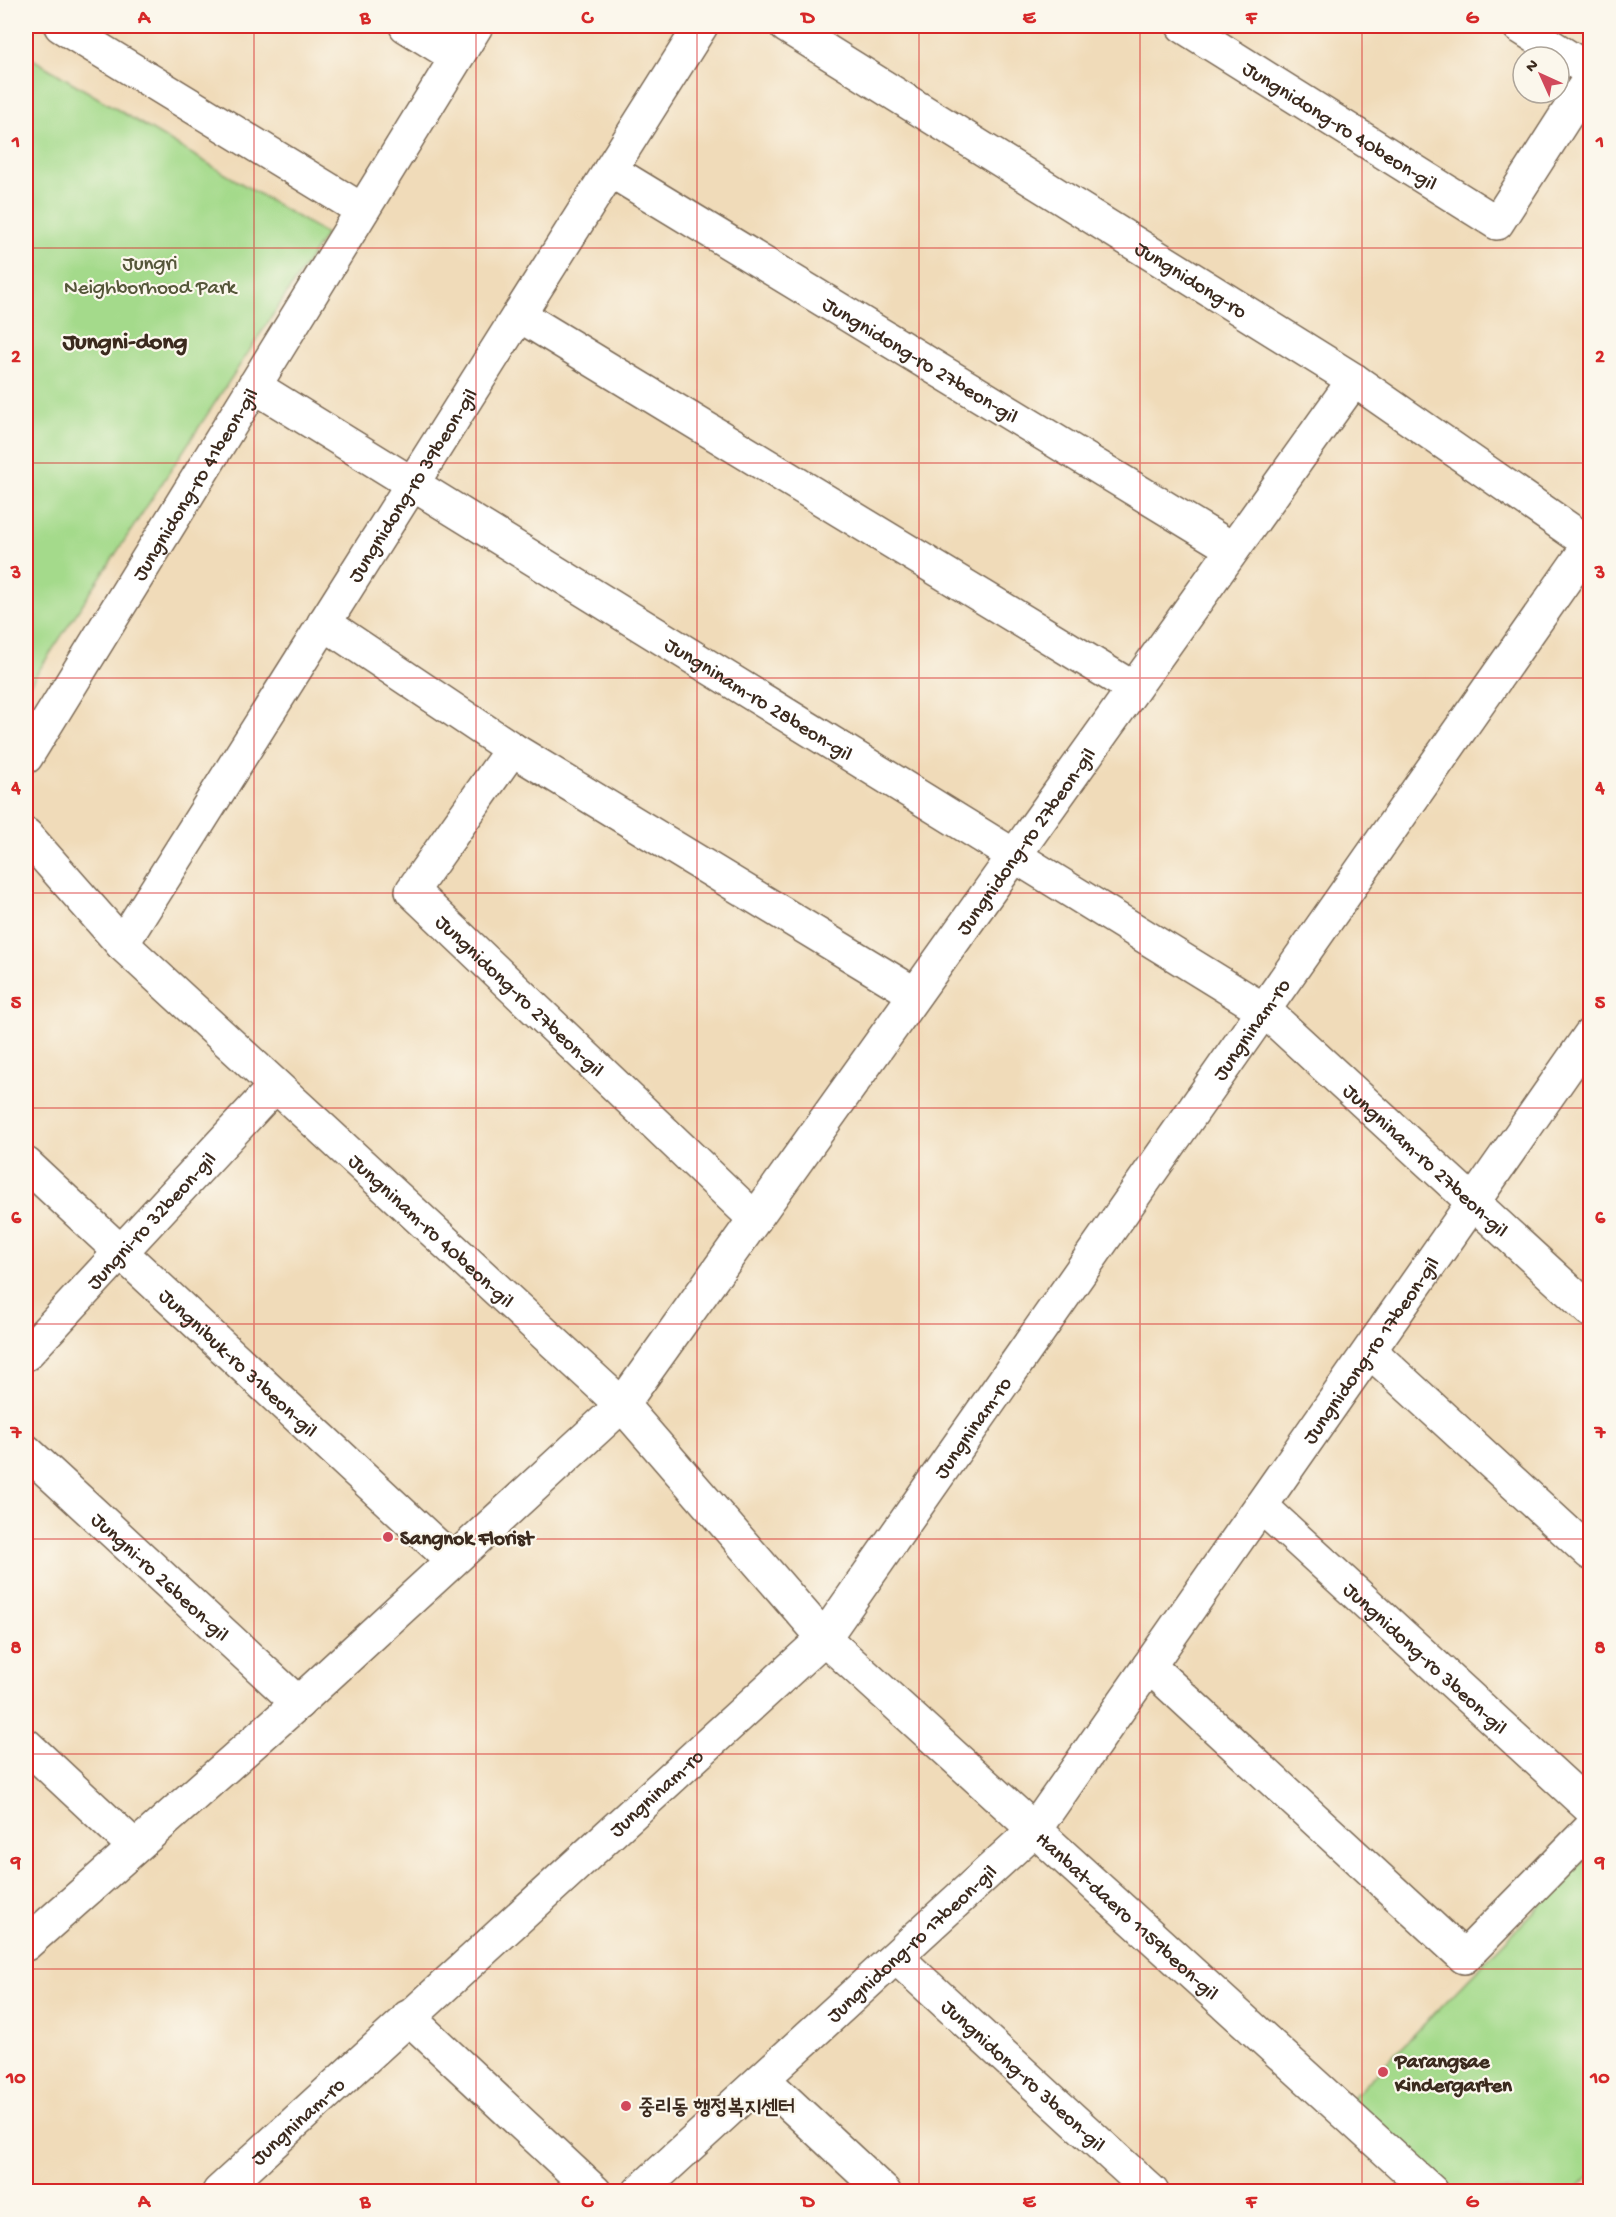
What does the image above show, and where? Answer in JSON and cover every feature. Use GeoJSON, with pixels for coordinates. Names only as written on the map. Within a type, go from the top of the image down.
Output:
{"type":"FeatureCollection","features":[{"type":"Feature","properties":{"kind":"street"},"geometry":{"type":"LineString","coordinates":[[61,26],[362,210]]}},
{"type":"Feature","properties":{"kind":"street"},"geometry":{"type":"LineString","coordinates":[[406,26],[456,57]]}},
{"type":"Feature","properties":{"kind":"street","name":"Jungnidong-ro 41beon-gil"},"geometry":{"type":"LineString","coordinates":[[26,757],[476,26]]}},
{"type":"Feature","properties":{"kind":"street","name":"Jungnidong-ro 39beon-gil"},"geometry":{"type":"LineString","coordinates":[[122,944],[701,26]]}},
{"type":"Feature","properties":{"kind":"street","name":"Jungnidong-ro"},"geometry":{"type":"LineString","coordinates":[[786,26],[1354,380],[1590,544]]}},
{"type":"Feature","properties":{"kind":"street","name":"Jungnidong-ro 40beon-gil"},"geometry":{"type":"LineString","coordinates":[[1183,26],[1497,223],[1590,78]]}},
{"type":"Feature","properties":{"kind":"street"},"geometry":{"type":"LineString","coordinates":[[1519,26],[1590,71]]}},
{"type":"Feature","properties":{"kind":"street","name":"Jungnidong-ro 27beon-gil"},"geometry":{"type":"LineString","coordinates":[[610,170],[1233,549]]}},
{"type":"Feature","properties":{"kind":"street"},"geometry":{"type":"LineString","coordinates":[[519,315],[1133,688]]}},
{"type":"Feature","properties":{"kind":"street","name":"Jungnidong-ro 27beon-gil"},"geometry":{"type":"LineString","coordinates":[[622,1405],[1354,380]]}},
{"type":"Feature","properties":{"kind":"street","name":"Jungninam-ro 28beon-gil"},"geometry":{"type":"LineString","coordinates":[[254,386],[1264,1010]]}},
{"type":"Feature","properties":{"kind":"street","name":"Jungninam-ro"},"geometry":{"type":"LineString","coordinates":[[219,2192],[824,1638],[1590,544]]}},
{"type":"Feature","properties":{"kind":"street"},"geometry":{"type":"LineString","coordinates":[[324,623],[512,749],[915,994]]}},
{"type":"Feature","properties":{"kind":"street","name":"Jungnidong-ro 27beon-gil"},"geometry":{"type":"LineString","coordinates":[[512,749],[412,891],[755,1219]]}},
{"type":"Feature","properties":{"kind":"street","name":"Jungninam-ro 40beon-gil"},"geometry":{"type":"LineString","coordinates":[[26,835],[122,944],[622,1405],[824,1638]]}},
{"type":"Feature","properties":{"kind":"street","name":"Jungninam-ro 27beon-gil"},"geometry":{"type":"LineString","coordinates":[[1264,1010],[1590,1310]]}},
{"type":"Feature","properties":{"kind":"street","name":"Jungnidong-ro 17beon-gil"},"geometry":{"type":"LineString","coordinates":[[639,2192],[1035,1829],[1473,1202],[1587,1048]]}},
{"type":"Feature","properties":{"kind":"street","name":"Jungni-ro 32beon-gil"},"geometry":{"type":"LineString","coordinates":[[26,1354],[275,1086]]}},
{"type":"Feature","properties":{"kind":"street","name":"Jungnibuk-ro 31beon-gil"},"geometry":{"type":"LineString","coordinates":[[26,1164],[452,1560]]}},
{"type":"Feature","properties":{"kind":"street"},"geometry":{"type":"LineString","coordinates":[[1370,1351],[1590,1553]]}},
{"type":"Feature","properties":{"kind":"street"},"geometry":{"type":"LineString","coordinates":[[26,1944],[298,1702],[622,1405]]}},
{"type":"Feature","properties":{"kind":"street","name":"Jungni-ro 26beon-gil"},"geometry":{"type":"LineString","coordinates":[[26,1450],[298,1702]]}},
{"type":"Feature","properties":{"kind":"street","name":"Jungnidong-ro 3beon-gil"},"geometry":{"type":"LineString","coordinates":[[1261,1506],[1590,1808]]}},
{"type":"Feature","properties":{"kind":"street","name":"Hanbat-daero 1159beon-gil"},"geometry":{"type":"LineString","coordinates":[[824,1638],[1432,2192]]}},
{"type":"Feature","properties":{"kind":"street"},"geometry":{"type":"LineString","coordinates":[[1149,1666],[1464,1957],[1590,1829]]}},
{"type":"Feature","properties":{"kind":"street"},"geometry":{"type":"LineString","coordinates":[[26,1745],[134,1846]]}},
{"type":"Feature","properties":{"kind":"street","name":"Jungnidong-ro 3beon-gil"},"geometry":{"type":"LineString","coordinates":[[896,1957],[1152,2192]]}},
{"type":"Feature","properties":{"kind":"street"},"geometry":{"type":"LineString","coordinates":[[408,2017],[595,2192]]}},
{"type":"Feature","properties":{"kind":"street"},"geometry":{"type":"LineString","coordinates":[[763,2079],[884,2192]]}},
{"type":"Feature","properties":{"kind":"green space","name":"Jungri Neighborhood Park"},"geometry":{"type":"Polygon","coordinates":[[[26,55],[326,234],[26,690],[26,55]]]}},
{"type":"Feature","properties":{"kind":"green space"},"geometry":{"type":"Polygon","coordinates":[[[1590,1854],[1590,2176],[1575,2191],[1446,2191],[1351,2099],[1590,1854]]]}},
{"type":"Feature","properties":{"kind":"place","name":"Sangnok Florist"},"geometry":{"type":"Point","coordinates":[388,1537]}},
{"type":"Feature","properties":{"kind":"place","name":"Parangsae Kindergarten"},"geometry":{"type":"Point","coordinates":[1383,2072]}},
{"type":"Feature","properties":{"kind":"place","name":"중리동 행정복지센터"},"geometry":{"type":"Point","coordinates":[626,2106]}},
{"type":"Feature","properties":{"kind":"district","name":"Jungni-dong"},"geometry":{"type":"Point","coordinates":[125,340]}}]}
